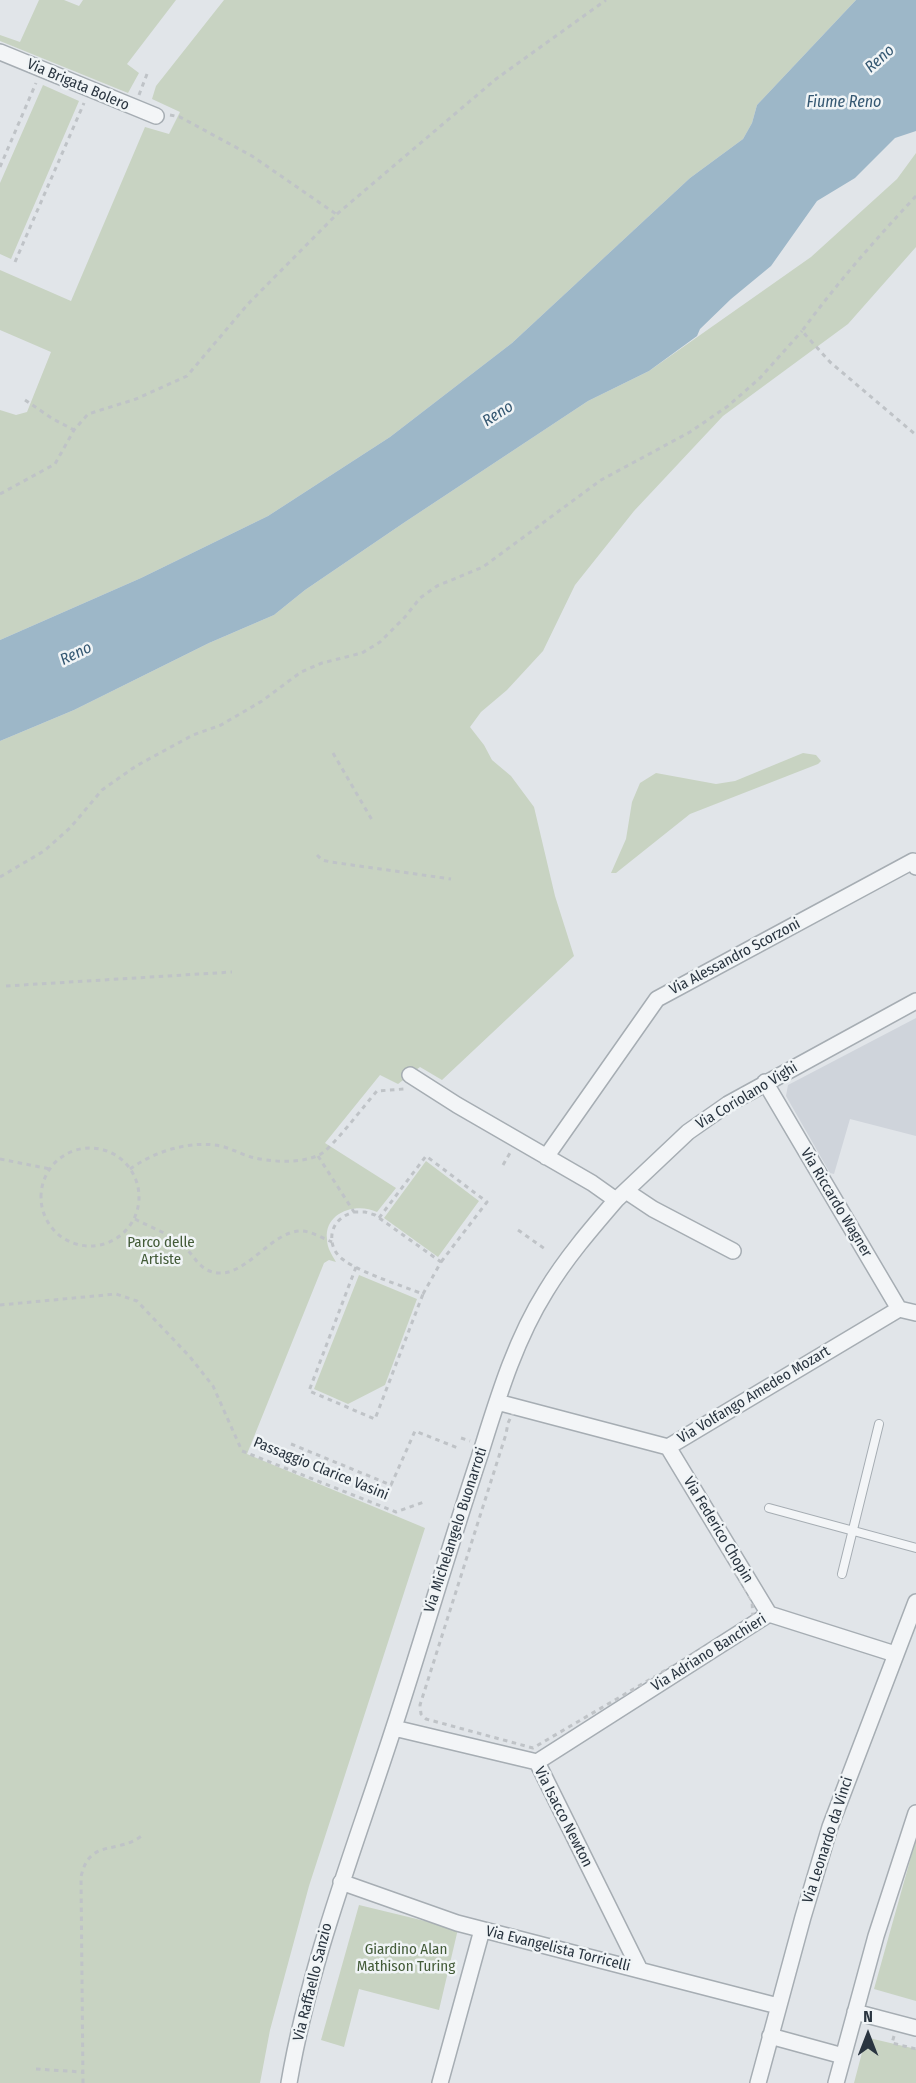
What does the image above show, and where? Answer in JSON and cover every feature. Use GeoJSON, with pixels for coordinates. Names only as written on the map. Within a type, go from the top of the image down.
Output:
{"type":"FeatureCollection","features":[{"type":"Feature","properties":{"kind":"street","name":"Via Brigata Bolero"},"geometry":{"type":"LineString","coordinates":[[0,52],[156,116]]}},
{"type":"Feature","properties":{"kind":"street","name":"Via Alessandro Scorzoni"},"geometry":{"type":"LineString","coordinates":[[546,1157],[657,999],[913,861],[916,867]]}},
{"type":"Feature","properties":{"kind":"street","name":"Via Coriolano Vighi"},"geometry":{"type":"LineString","coordinates":[[621,1196],[688,1132],[728,1104],[916,1001]]}},
{"type":"Feature","properties":{"kind":"street"},"geometry":{"type":"LineString","coordinates":[[408,1082],[592,1184],[652,1209],[734,1251]]}},
{"type":"Feature","properties":{"kind":"street","name":"Via Riccardo Wagner"},"geometry":{"type":"LineString","coordinates":[[765,1082],[898,1309]]}},
{"type":"Feature","properties":{"kind":"street","name":"Via Michelangelo Buonarroti"},"geometry":{"type":"LineString","coordinates":[[340,1882],[394,1728],[509,1366],[545,1292],[577,1247],[621,1196]]}},
{"type":"Feature","properties":{"kind":"street"},"geometry":{"type":"LineString","coordinates":[[898,1309],[916,1313]]}},
{"type":"Feature","properties":{"kind":"street","name":"Via Volfango Amedeo Mozart"},"geometry":{"type":"LineString","coordinates":[[497,1402],[666,1448],[898,1309]]}},
{"type":"Feature","properties":{"kind":"street","name":"Via Federico Chopin"},"geometry":{"type":"LineString","coordinates":[[666,1448],[769,1614]]}},
{"type":"Feature","properties":{"kind":"street","name":"Via Leonardo da Vinci"},"geometry":{"type":"LineString","coordinates":[[758,2083],[830,1827],[916,1602]]}},
{"type":"Feature","properties":{"kind":"street","name":"Via Adriano Banchieri"},"geometry":{"type":"LineString","coordinates":[[537,1762],[769,1614],[895,1654]]}},
{"type":"Feature","properties":{"kind":"street","name":"Via Isacco Newton"},"geometry":{"type":"LineString","coordinates":[[394,1728],[537,1762],[640,1970]]}},
{"type":"Feature","properties":{"kind":"street"},"geometry":{"type":"LineString","coordinates":[[836,2083],[876,1936],[916,1813]]}},
{"type":"Feature","properties":{"kind":"street","name":"Via Evangelista Torricelli"},"geometry":{"type":"LineString","coordinates":[[340,1882],[482,1930],[778,2006]]}},
{"type":"Feature","properties":{"kind":"street","name":"Via Raffaello Sanzio"},"geometry":{"type":"LineString","coordinates":[[289,2083],[317,1963],[340,1882]]}},
{"type":"Feature","properties":{"kind":"street"},"geometry":{"type":"LineString","coordinates":[[440,2083],[482,1930]]}},
{"type":"Feature","properties":{"kind":"street"},"geometry":{"type":"LineString","coordinates":[[855,2012],[916,2028]]}},
{"type":"Feature","properties":{"kind":"street"},"geometry":{"type":"LineString","coordinates":[[770,2036],[843,2056]]}},
{"type":"Feature","properties":{"kind":"lane"},"geometry":{"type":"LineString","coordinates":[[842,1574],[879,1424]]}},
{"type":"Feature","properties":{"kind":"lane"},"geometry":{"type":"LineString","coordinates":[[769,1508],[916,1548]]}},
{"type":"Feature","properties":{"kind":"path"},"geometry":{"type":"LineString","coordinates":[[0,494],[55,464],[74,430],[88,414],[136,399],[187,376],[248,304],[336,214],[496,79],[606,0]]}},
{"type":"Feature","properties":{"kind":"path"},"geometry":{"type":"LineString","coordinates":[[135,108],[147,74]]}},
{"type":"Feature","properties":{"kind":"path"},"geometry":{"type":"LineString","coordinates":[[0,167],[38,78]]}},
{"type":"Feature","properties":{"kind":"path"},"geometry":{"type":"LineString","coordinates":[[15,262],[86,99]]}},
{"type":"Feature","properties":{"kind":"path"},"geometry":{"type":"LineString","coordinates":[[156,116],[180,117],[252,156],[336,214]]}},
{"type":"Feature","properties":{"kind":"path"},"geometry":{"type":"LineString","coordinates":[[0,877],[44,850],[70,828],[102,790],[136,766],[193,735],[221,725],[262,701],[300,672],[322,663],[362,653],[380,642],[420,598],[437,586],[483,567],[601,480],[690,432],[728,406],[760,378],[802,331],[839,282],[916,196]]}},
{"type":"Feature","properties":{"kind":"path"},"geometry":{"type":"LineString","coordinates":[[802,331],[831,362],[916,435]]}},
{"type":"Feature","properties":{"kind":"path"},"geometry":{"type":"LineString","coordinates":[[25,400],[74,430]]}},
{"type":"Feature","properties":{"kind":"path"},"geometry":{"type":"LineString","coordinates":[[333,753],[372,820]]}},
{"type":"Feature","properties":{"kind":"path"},"geometry":{"type":"LineString","coordinates":[[317,855],[322,860],[331,862],[451,879]]}},
{"type":"Feature","properties":{"kind":"path"},"geometry":{"type":"LineString","coordinates":[[6,986],[232,972]]}},
{"type":"Feature","properties":{"kind":"path"},"geometry":{"type":"LineString","coordinates":[[130,1169],[154,1155],[195,1145],[219,1146],[270,1160],[318,1156],[329,1147],[377,1091],[408,1082]]}},
{"type":"Feature","properties":{"kind":"path"},"geometry":{"type":"LineString","coordinates":[[92,1148],[107,1151],[121,1159],[130,1169],[138,1186],[139,1202],[135,1219],[126,1231],[112,1241],[97,1246],[81,1245],[65,1240],[53,1229],[44,1215],[41,1200],[43,1184],[50,1169],[61,1158],[75,1150],[92,1148]]}},
{"type":"Feature","properties":{"kind":"path"},"geometry":{"type":"LineString","coordinates":[[502,1165],[512,1150]]}},
{"type":"Feature","properties":{"kind":"path"},"geometry":{"type":"LineString","coordinates":[[318,1156],[354,1212]]}},
{"type":"Feature","properties":{"kind":"path"},"geometry":{"type":"LineString","coordinates":[[356,1267],[309,1391],[375,1419],[423,1294],[441,1262],[487,1202],[426,1156],[379,1218]]}},
{"type":"Feature","properties":{"kind":"path"},"geometry":{"type":"LineString","coordinates":[[0,1159],[50,1169]]}},
{"type":"Feature","properties":{"kind":"path"},"geometry":{"type":"LineString","coordinates":[[423,1294],[356,1267],[338,1256],[332,1242],[333,1229],[345,1215],[365,1212],[379,1218],[441,1262]]}},
{"type":"Feature","properties":{"kind":"path"},"geometry":{"type":"LineString","coordinates":[[135,1219],[174,1238],[204,1269],[220,1274],[235,1269],[293,1232],[308,1232],[332,1242]]}},
{"type":"Feature","properties":{"kind":"path"},"geometry":{"type":"LineString","coordinates":[[518,1230],[545,1249]]}},
{"type":"Feature","properties":{"kind":"path","name":"Passaggio Clarice Vasini"},"geometry":{"type":"LineString","coordinates":[[0,1305],[116,1294],[136,1300],[190,1357],[213,1386],[242,1451],[396,1512],[424,1502]]}},
{"type":"Feature","properties":{"kind":"path"},"geometry":{"type":"LineString","coordinates":[[514,1411],[520,1412],[666,1448],[752,1601],[753,1619],[533,1748],[426,1719],[421,1714],[420,1705],[511,1414],[514,1411]]}},
{"type":"Feature","properties":{"kind":"path"},"geometry":{"type":"LineString","coordinates":[[291,1443],[392,1485],[415,1431],[458,1448]]}},
{"type":"Feature","properties":{"kind":"path"},"geometry":{"type":"LineString","coordinates":[[83,2083],[81,1877],[83,1866],[88,1857],[95,1852],[128,1844],[143,1835]]}},
{"type":"Feature","properties":{"kind":"path"},"geometry":{"type":"LineString","coordinates":[[36,2069],[82,2072]]}},
{"type":"Feature","properties":{"kind":"shaded area"},"geometry":{"type":"Polygon","coordinates":[[[916,1018],[916,1136],[850,1119],[834,1174],[830,1173],[786,1096],[788,1085],[916,1018]]]}},
{"type":"Feature","properties":{"kind":"green space"},"geometry":{"type":"Polygon","coordinates":[[[39,0],[64,0],[79,6],[83,0],[176,0],[127,64],[139,73],[128,93],[0,41],[0,35],[20,42],[39,0]]]}},
{"type":"Feature","properties":{"kind":"green space"},"geometry":{"type":"Polygon","coordinates":[[[224,0],[856,0],[757,105],[752,123],[743,139],[690,178],[512,343],[390,437],[268,516],[141,578],[0,640],[0,410],[16,415],[27,412],[51,352],[0,330],[0,270],[71,301],[145,127],[169,134],[180,112],[152,99],[156,86],[224,0]]]}},
{"type":"Feature","properties":{"kind":"green space"},"geometry":{"type":"Polygon","coordinates":[[[43,85],[79,101],[11,259],[0,254],[0,183],[43,85]]]}},
{"type":"Feature","properties":{"kind":"green space","name":"Parco delle Artiste"},"geometry":{"type":"Polygon","coordinates":[[[916,153],[916,247],[848,324],[723,416],[634,511],[575,585],[543,651],[507,690],[481,712],[470,727],[492,760],[511,776],[534,807],[555,896],[574,956],[442,1080],[420,1067],[398,1084],[380,1075],[325,1143],[396,1188],[377,1212],[369,1209],[352,1209],[336,1216],[331,1222],[327,1230],[327,1242],[336,1262],[329,1260],[324,1263],[247,1454],[425,1528],[309,1886],[270,2030],[260,2083],[0,2083],[0,741],[74,710],[209,643],[274,615],[305,590],[588,401],[649,371],[811,257],[897,179],[916,153]]]}},
{"type":"Feature","properties":{"kind":"green space"},"geometry":{"type":"Polygon","coordinates":[[[803,753],[816,755],[821,761],[690,814],[616,873],[611,873],[626,839],[632,802],[640,783],[656,773],[716,784],[735,781],[803,753]]]}},
{"type":"Feature","properties":{"kind":"green space"},"geometry":{"type":"Polygon","coordinates":[[[426,1161],[479,1201],[438,1257],[384,1218],[426,1161]]]}},
{"type":"Feature","properties":{"kind":"green space"},"geometry":{"type":"Polygon","coordinates":[[[359,1275],[417,1299],[385,1385],[348,1404],[314,1389],[359,1275]]]}},
{"type":"Feature","properties":{"kind":"green space"},"geometry":{"type":"Polygon","coordinates":[[[916,1839],[916,2001],[874,1989],[916,1839]]]}},
{"type":"Feature","properties":{"kind":"green space","name":"Giardino Alan Mathison Turing"},"geometry":{"type":"Polygon","coordinates":[[[359,1905],[458,1929],[439,2010],[359,1989],[344,2047],[321,2040],[359,1905]]]}},
{"type":"Feature","properties":{"kind":"green space"},"geometry":{"type":"Polygon","coordinates":[[[869,2038],[916,2049],[916,2083],[854,2083],[864,2045],[869,2038]]]}},
{"type":"Feature","properties":{"kind":"water","name":"Fiume Reno"},"geometry":{"type":"Polygon","coordinates":[[[856,0],[916,0],[916,131],[895,138],[855,178],[817,201],[771,266],[731,299],[700,329],[697,336],[649,371],[588,401],[305,590],[274,615],[209,643],[74,710],[0,741],[0,640],[141,578],[268,516],[390,437],[512,343],[690,178],[743,139],[752,123],[757,105],[856,0]]]}},
{"type":"Feature","properties":{"kind":"water label","name":"Reno"},"geometry":{"type":"Point","coordinates":[880,59]}},
{"type":"Feature","properties":{"kind":"water label","name":"Reno"},"geometry":{"type":"Point","coordinates":[498,414]}},
{"type":"Feature","properties":{"kind":"water label","name":"Reno"},"geometry":{"type":"Point","coordinates":[76,654]}}]}
